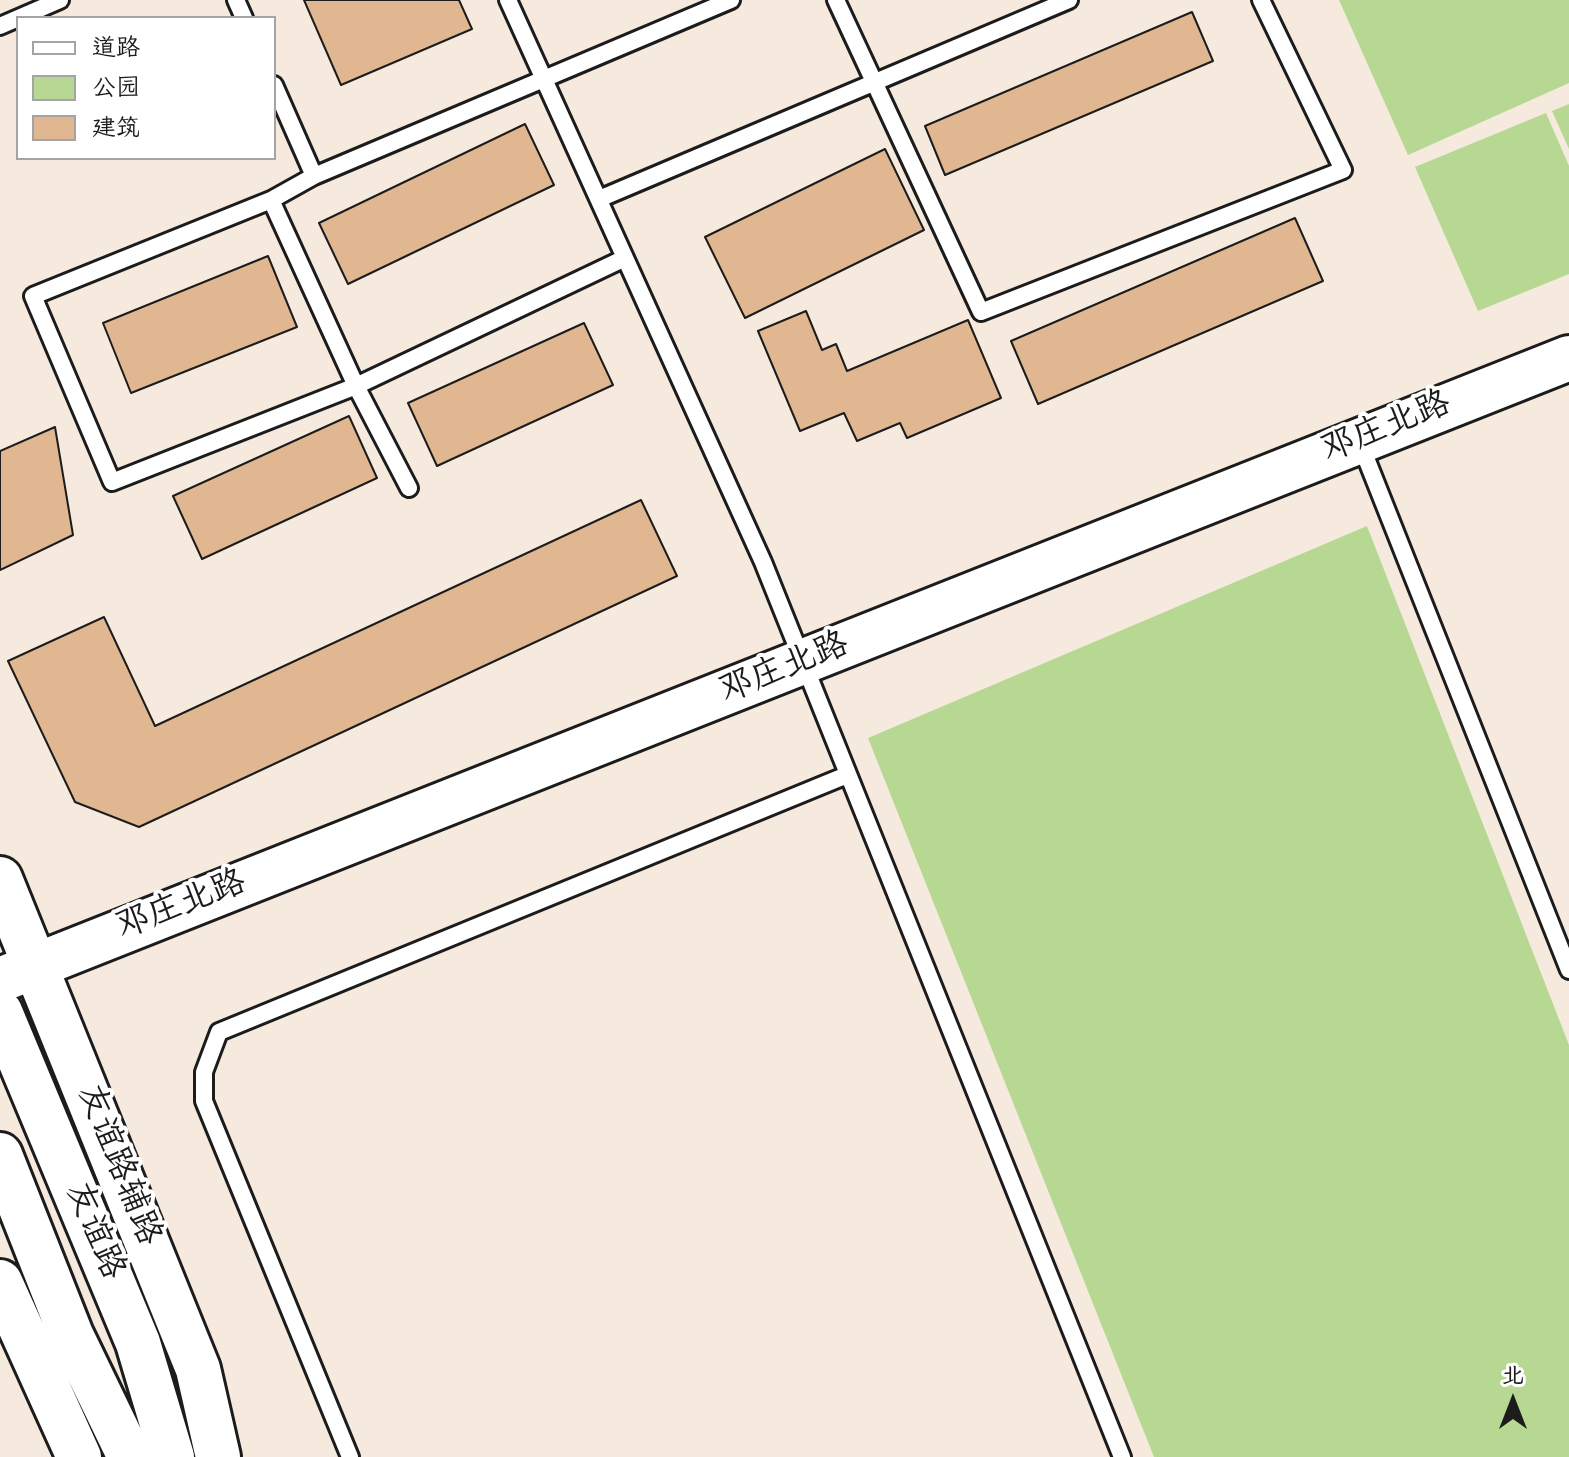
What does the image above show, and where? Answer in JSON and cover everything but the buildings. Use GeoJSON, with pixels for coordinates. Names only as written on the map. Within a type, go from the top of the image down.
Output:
{"type":"FeatureCollection","features":[{"type":"Feature","properties":{"kind":"street","name":"邓庄北路"},"geometry":{"type":"LineString","coordinates":[[17,973],[1569,358]]}},
{"type":"Feature","properties":{"kind":"street","name":"友谊路辅路"},"geometry":{"type":"LineString","coordinates":[[0,879],[17,973],[198,1369],[218,1457]]}},
{"type":"Feature","properties":{"kind":"street","name":"友谊路"},"geometry":{"type":"LineString","coordinates":[[0,1012],[138,1343],[172,1457]]}},
{"type":"Feature","properties":{"kind":"street","name":"友谊路"},"geometry":{"type":"LineString","coordinates":[[0,1155],[71,1335],[130,1457]]}},
{"type":"Feature","properties":{"kind":"street"},"geometry":{"type":"LineString","coordinates":[[0,1282],[79,1457]]}},
{"type":"Feature","properties":{"kind":"lane"},"geometry":{"type":"LineString","coordinates":[[23,16],[60,0]]}},
{"type":"Feature","properties":{"kind":"lane"},"geometry":{"type":"LineString","coordinates":[[508,0],[763,562],[1122,1457]]}},
{"type":"Feature","properties":{"kind":"lane"},"geometry":{"type":"LineString","coordinates":[[625,258],[356,386],[112,482],[33,296],[271,200],[314,176],[731,0]]}},
{"type":"Feature","properties":{"kind":"lane"},"geometry":{"type":"LineString","coordinates":[[836,0],[981,312],[1343,170],[1261,0]]}},
{"type":"Feature","properties":{"kind":"lane"},"geometry":{"type":"LineString","coordinates":[[599,199],[1069,0]]}},
{"type":"Feature","properties":{"kind":"lane"},"geometry":{"type":"LineString","coordinates":[[276,90],[314,176]]}},
{"type":"Feature","properties":{"kind":"lane"},"geometry":{"type":"LineString","coordinates":[[271,200],[356,386],[409,488]]}},
{"type":"Feature","properties":{"kind":"lane"},"geometry":{"type":"LineString","coordinates":[[1360,441],[1569,970]]}},
{"type":"Feature","properties":{"kind":"lane"},"geometry":{"type":"LineString","coordinates":[[350,1457],[204,1101],[204,1072],[219,1032],[847,775]]}},
{"type":"Feature","properties":{"kind":"green space"},"geometry":{"type":"Polygon","coordinates":[[[1339,0],[1569,0],[1569,83],[1408,155],[1339,0]]]}},
{"type":"Feature","properties":{"kind":"green space"},"geometry":{"type":"Polygon","coordinates":[[[1569,104],[1569,149],[1552,111],[1569,104]]]}},
{"type":"Feature","properties":{"kind":"green space"},"geometry":{"type":"Polygon","coordinates":[[[1546,113],[1569,166],[1569,274],[1478,311],[1415,167],[1546,113]]]}},
{"type":"Feature","properties":{"kind":"green space"},"geometry":{"type":"Polygon","coordinates":[[[1367,526],[1569,1045],[1569,1457],[1154,1457],[868,738],[1367,526]]]}}]}
